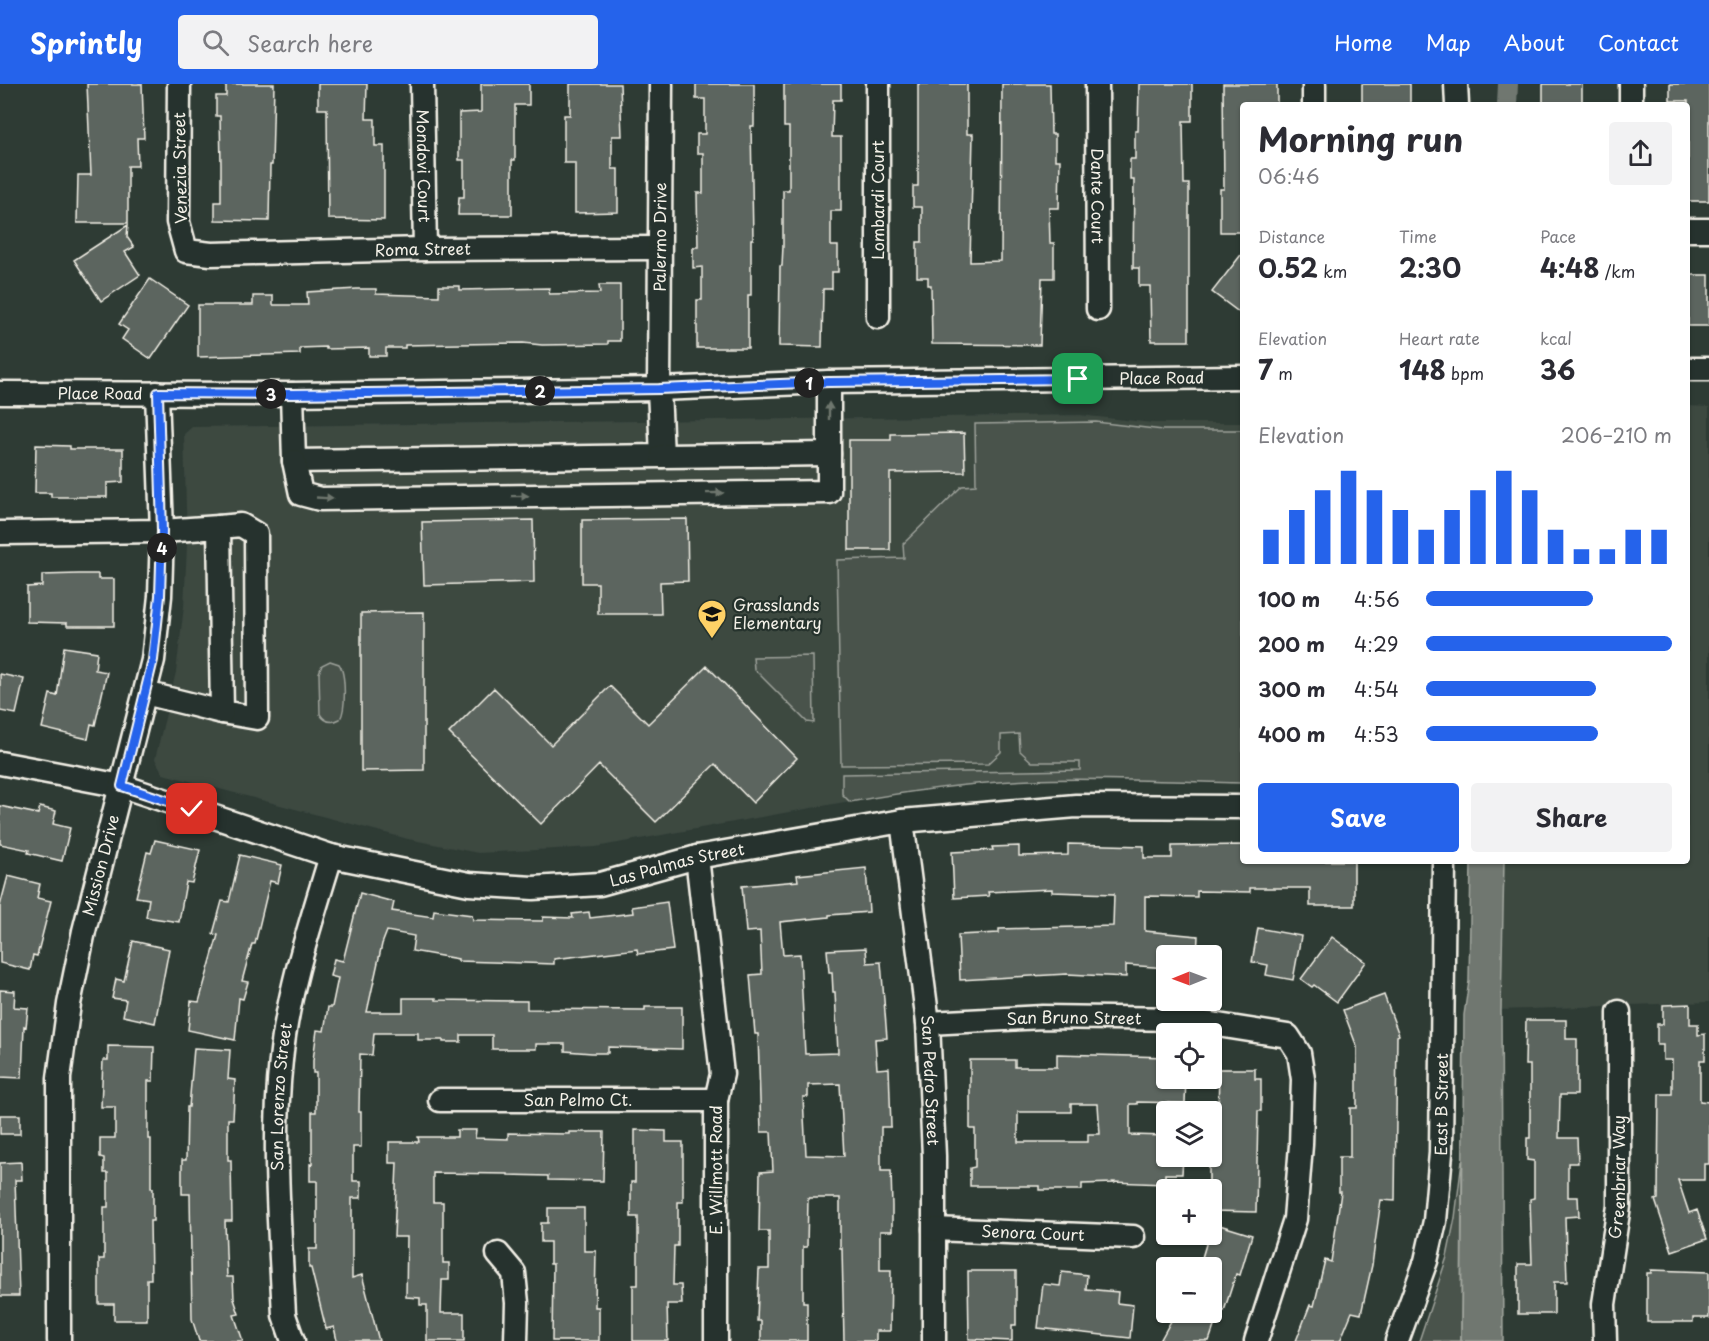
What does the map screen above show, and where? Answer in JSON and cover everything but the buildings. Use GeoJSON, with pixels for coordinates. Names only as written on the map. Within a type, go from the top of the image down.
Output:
{"type":"FeatureCollection","features":[{"type":"Feature","properties":{"kind":"street","name":"Venezia Street"},"geometry":{"type":"LineString","coordinates":[[179,84],[178,222],[186,251]]}},
{"type":"Feature","properties":{"kind":"street","name":"Mondovi Court"},"geometry":{"type":"LineString","coordinates":[[422,84],[425,249]]}},
{"type":"Feature","properties":{"kind":"street","name":"Palermo Drive"},"geometry":{"type":"LineString","coordinates":[[661,84],[658,248],[662,456]]}},
{"type":"Feature","properties":{"kind":"street","name":"Lombardi Court"},"geometry":{"type":"LineString","coordinates":[[878,84],[878,317]]}},
{"type":"Feature","properties":{"kind":"street","name":"Dante Court"},"geometry":{"type":"LineString","coordinates":[[1097,84],[1098,309]]}},
{"type":"Feature","properties":{"kind":"street"},"geometry":{"type":"LineString","coordinates":[[1314,84],[1314,102]]}},
{"type":"Feature","properties":{"kind":"street"},"geometry":{"type":"LineString","coordinates":[[1456,84],[1456,102]]}},
{"type":"Feature","properties":{"kind":"street"},"geometry":{"type":"LineString","coordinates":[[1631,84],[1631,102]]}},
{"type":"Feature","properties":{"kind":"street"},"geometry":{"type":"LineString","coordinates":[[1690,230],[1709,230]]}},
{"type":"Feature","properties":{"kind":"street","name":"Roma Street"},"geometry":{"type":"LineString","coordinates":[[186,251],[211,254],[425,249],[658,248]]}},
{"type":"Feature","properties":{"kind":"street"},"geometry":{"type":"LineString","coordinates":[[1690,369],[1709,369]]}},
{"type":"Feature","properties":{"kind":"street","name":"Place Road"},"geometry":{"type":"LineString","coordinates":[[0,393],[292,394],[659,389],[829,382],[1240,377]]}},
{"type":"Feature","properties":{"kind":"street"},"geometry":{"type":"LineString","coordinates":[[292,394],[294,461],[301,494],[320,499],[829,492],[829,382]]}},
{"type":"Feature","properties":{"kind":"street","name":"Mission Drive"},"geometry":{"type":"LineString","coordinates":[[59,1341],[59,1078],[69,1004],[84,931],[153,660],[160,596],[162,531],[158,393]]}},
{"type":"Feature","properties":{"kind":"street"},"geometry":{"type":"LineString","coordinates":[[294,461],[829,454]]}},
{"type":"Feature","properties":{"kind":"street"},"geometry":{"type":"LineString","coordinates":[[0,533],[162,531],[241,525],[256,534],[256,567],[272,609],[272,721],[222,712],[145,693]]}},
{"type":"Feature","properties":{"kind":"street"},"geometry":{"type":"LineString","coordinates":[[219,527],[222,712]]}},
{"type":"Feature","properties":{"kind":"street","name":"Las Palmas Street"},"geometry":{"type":"LineString","coordinates":[[0,763],[122,786],[331,856],[469,885],[533,888],[600,884],[697,857],[902,821],[1077,806],[1240,807]]}},
{"type":"Feature","properties":{"kind":"street","name":"San Pedro Street"},"geometry":{"type":"LineString","coordinates":[[902,821],[928,1023],[934,1155],[934,1341]]}},
{"type":"Feature","properties":{"kind":"street","name":"San Lorenzo Street"},"geometry":{"type":"LineString","coordinates":[[293,1341],[284,1315],[275,1139],[281,1058],[296,977],[331,856]]}},
{"type":"Feature","properties":{"kind":"street","name":"E. Willmott Road"},"geometry":{"type":"LineString","coordinates":[[697,857],[722,1074],[716,1100],[716,1341]]}},
{"type":"Feature","properties":{"kind":"street","name":"East B Street"},"geometry":{"type":"LineString","coordinates":[[1397,1341],[1426,1260],[1435,1221],[1441,1153],[1444,864]]}},
{"type":"Feature","properties":{"kind":"street","name":"Greenbriar Way"},"geometry":{"type":"LineString","coordinates":[[1605,1341],[1604,1304],[1619,1206],[1618,1012]]}},
{"type":"Feature","properties":{"kind":"street","name":"San Bruno Street"},"geometry":{"type":"LineString","coordinates":[[928,1023],[1042,1017],[1180,1019],[1288,1036],[1299,1053],[1303,1079],[1295,1219],[1256,1341]]}},
{"type":"Feature","properties":{"kind":"street","name":"San Pelmo Ct."},"geometry":{"type":"LineString","coordinates":[[441,1101],[716,1100]]}},
{"type":"Feature","properties":{"kind":"street","name":"Senora Court"},"geometry":{"type":"LineString","coordinates":[[934,1229],[1133,1237]]}},
{"type":"Feature","properties":{"kind":"street"},"geometry":{"type":"LineString","coordinates":[[498,1254],[514,1273],[518,1303],[516,1341]]}},
{"type":"Feature","properties":{"kind":"shaded area"},"geometry":{"type":"Polygon","coordinates":[[[1690,406],[1709,407],[1709,1002],[1501,1010],[1504,864],[1690,864],[1690,406]]]}},
{"type":"Feature","properties":{"kind":"shaded area","name":"Grasslands Elementary"},"geometry":{"type":"Polygon","coordinates":[[[1080,415],[1153,423],[1240,423],[1240,783],[1033,780],[983,783],[900,792],[596,847],[478,853],[408,839],[163,774],[155,759],[176,672],[184,606],[187,545],[184,434],[192,427],[1080,415]]]}},
{"type":"Feature","properties":{"kind":"shaded area"},"geometry":{"type":"Polygon","coordinates":[[[1096,422],[1163,430],[1240,430],[1240,783],[1058,779],[986,783],[850,802],[842,794],[842,774],[1080,770],[1080,762],[1032,762],[1020,751],[1019,734],[1001,735],[1001,752],[988,764],[841,765],[837,560],[904,558],[903,544],[962,486],[976,485],[975,424],[1096,422]]]}},
{"type":"Feature","properties":{"kind":"shaded area"},"geometry":{"type":"Polygon","coordinates":[[[813,656],[814,723],[807,722],[754,669],[753,657],[813,656]]]}},
{"type":"Feature","properties":{"kind":"shaded area"},"geometry":{"type":"Polygon","coordinates":[[[330,661],[339,664],[343,675],[344,692],[340,719],[331,722],[320,714],[319,673],[322,665],[330,661]]]}},
{"type":"Feature","properties":{"kind":"shaded area"},"geometry":{"type":"Polygon","coordinates":[[[1471,864],[1504,864],[1501,1010],[1503,1341],[1461,1341],[1464,1015],[1469,981],[1471,864]]]}},
{"type":"Feature","properties":{"kind":"shaded area"},"geometry":{"type":"Polygon","coordinates":[[[1462,1161],[1461,1341],[1419,1341],[1447,1257],[1455,1218],[1462,1161]]]}},
{"type":"Feature","properties":{"kind":"waterway"},"geometry":{"type":"LineString","coordinates":[[1507,102],[1508,84]]}},
{"type":"Feature","properties":{"kind":"place","name":"Grasslands Elementary"},"geometry":{"type":"Point","coordinates":[712,640]}},
{"type":"Feature","properties":{"kind":"route"},"geometry":{"type":"LineString","coordinates":[[192,809],[122,786],[153,660],[160,596],[162,531],[158,393],[292,394],[659,389],[829,382],[1078,379]]}}]}
